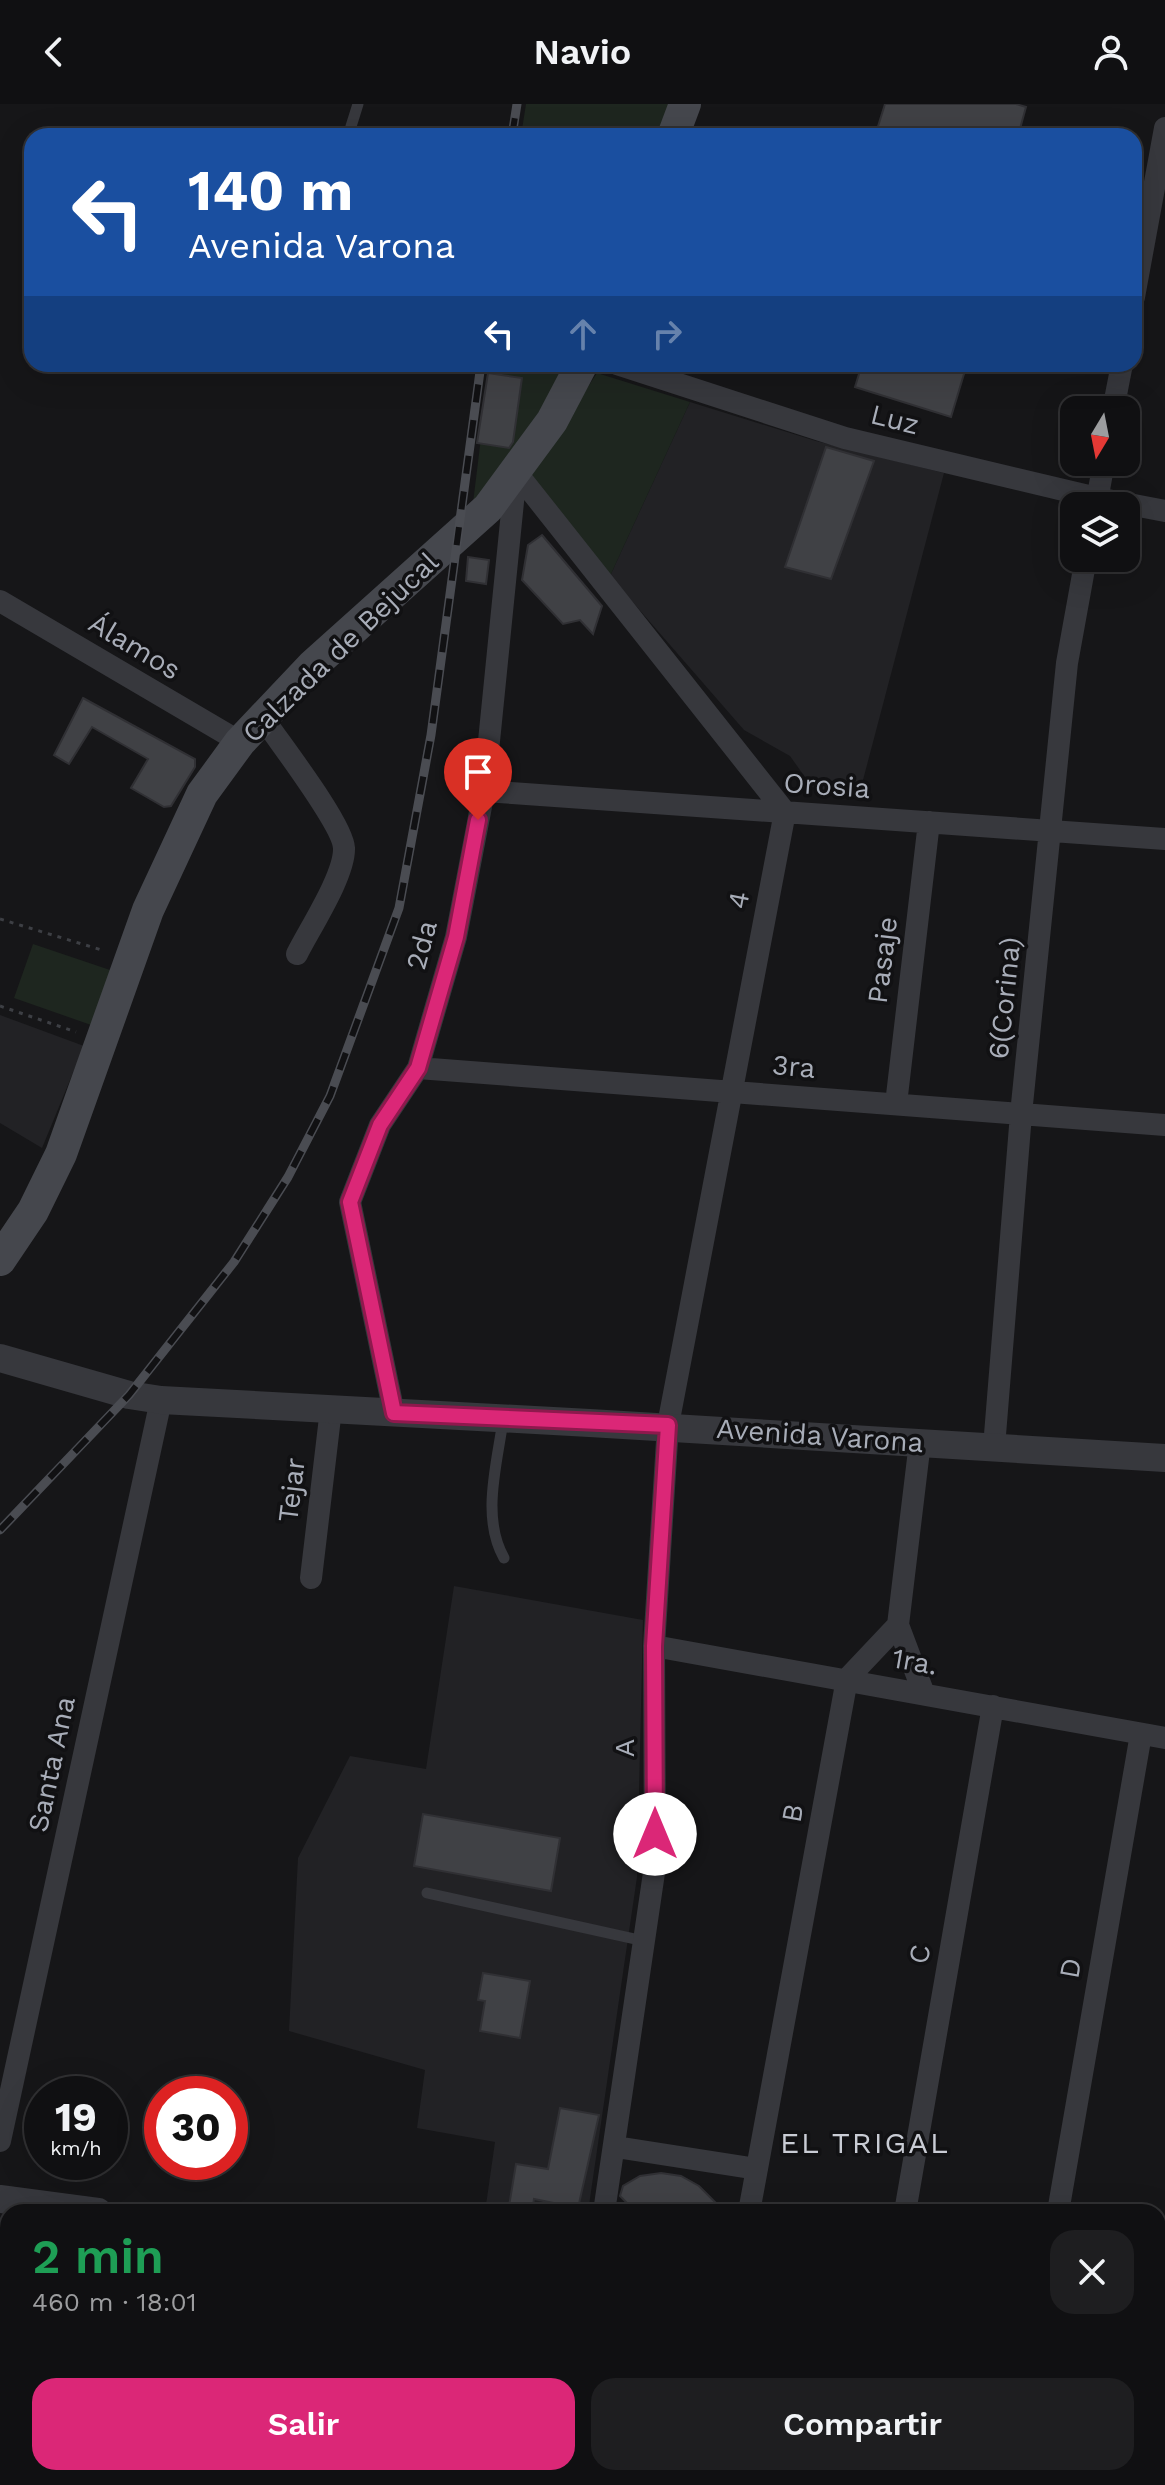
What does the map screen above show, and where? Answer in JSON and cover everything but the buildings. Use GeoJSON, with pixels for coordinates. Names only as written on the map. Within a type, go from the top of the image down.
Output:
{"type":"FeatureCollection","features":[{"type":"Feature","properties":{"kind":"main road"},"geometry":{"type":"LineString","coordinates":[[676,128],[685,104]]}},
{"type":"Feature","properties":{"kind":"main road","name":"Calzada de Bejucal"},"geometry":{"type":"LineString","coordinates":[[0,1260],[33,1211],[61,1154],[179,838],[202,794],[240,742],[312,666],[488,508],[552,421],[578,372]]}},
{"type":"Feature","properties":{"kind":"street"},"geometry":{"type":"LineString","coordinates":[[1142,253],[1165,128]]}},
{"type":"Feature","properties":{"kind":"street","name":"Luz"},"geometry":{"type":"LineString","coordinates":[[642,372],[845,438],[1060,493]]}},
{"type":"Feature","properties":{"kind":"street"},"geometry":{"type":"LineString","coordinates":[[1116,396],[1120,372]]}},
{"type":"Feature","properties":{"kind":"street"},"geometry":{"type":"LineString","coordinates":[[516,472],[785,812]]}},
{"type":"Feature","properties":{"kind":"street","name":"2da"},"geometry":{"type":"LineString","coordinates":[[394,1413],[350,1202],[380,1125],[418,1068],[456,937],[484,791],[516,472]]}},
{"type":"Feature","properties":{"kind":"street","name":"Luz"},"geometry":{"type":"LineString","coordinates":[[1140,508],[1165,511]]}},
{"type":"Feature","properties":{"kind":"street","name":"6(Corina)"},"geometry":{"type":"LineString","coordinates":[[994,1447],[1021,1114],[1067,663],[1083,572]]}},
{"type":"Feature","properties":{"kind":"street","name":"Álamos"},"geometry":{"type":"LineString","coordinates":[[4,610],[240,742]]}},
{"type":"Feature","properties":{"kind":"street"},"geometry":{"type":"LineString","coordinates":[[263,718],[312,788],[344,845],[342,864],[297,954]]}},
{"type":"Feature","properties":{"kind":"street","name":"Orosia"},"geometry":{"type":"LineString","coordinates":[[484,791],[1165,839]]}},
{"type":"Feature","properties":{"kind":"street","name":"4"},"geometry":{"type":"LineString","coordinates":[[668,1425],[785,812]]}},
{"type":"Feature","properties":{"kind":"street","name":"Pasaje"},"geometry":{"type":"LineString","coordinates":[[896,1104],[929,822]]}},
{"type":"Feature","properties":{"kind":"street","name":"3ra"},"geometry":{"type":"LineString","coordinates":[[418,1068],[1165,1125]]}},
{"type":"Feature","properties":{"kind":"street","name":"Avenida Varona"},"geometry":{"type":"LineString","coordinates":[[0,1358],[129,1395],[161,1400],[503,1420],[668,1425],[1165,1458]]}},
{"type":"Feature","properties":{"kind":"street","name":"Santa Ana"},"geometry":{"type":"LineString","coordinates":[[0,2141],[161,1400]]}},
{"type":"Feature","properties":{"kind":"street","name":"Tejar"},"geometry":{"type":"LineString","coordinates":[[311,1578],[331,1409]]}},
{"type":"Feature","properties":{"kind":"street","name":"A"},"geometry":{"type":"LineString","coordinates":[[605,2204],[655,1866],[654,1646],[668,1425]]}},
{"type":"Feature","properties":{"kind":"street"},"geometry":{"type":"LineString","coordinates":[[920,1442],[898,1625],[924,1694]]}},
{"type":"Feature","properties":{"kind":"street"},"geometry":{"type":"LineString","coordinates":[[847,1679],[898,1625]]}},
{"type":"Feature","properties":{"kind":"street","name":"1ra."},"geometry":{"type":"LineString","coordinates":[[654,1646],[1165,1738]]}},
{"type":"Feature","properties":{"kind":"street","name":"B"},"geometry":{"type":"LineString","coordinates":[[750,2204],[847,1679]]}},
{"type":"Feature","properties":{"kind":"street","name":"C"},"geometry":{"type":"LineString","coordinates":[[906,2204],[993,1706]]}},
{"type":"Feature","properties":{"kind":"street","name":"D"},"geometry":{"type":"LineString","coordinates":[[1059,2204],[1141,1734]]}},
{"type":"Feature","properties":{"kind":"street"},"geometry":{"type":"LineString","coordinates":[[616,2147],[757,2169]]}},
{"type":"Feature","properties":{"kind":"street"},"geometry":{"type":"LineString","coordinates":[[0,2199],[38,2204]]}},
{"type":"Feature","properties":{"kind":"lane"},"geometry":{"type":"LineString","coordinates":[[350,128],[358,104]]}},
{"type":"Feature","properties":{"kind":"lane"},"geometry":{"type":"LineString","coordinates":[[503,1420],[490,1522],[495,1543],[504,1558]]}},
{"type":"Feature","properties":{"kind":"lane"},"geometry":{"type":"LineString","coordinates":[[427,1893],[644,1941]]}},
{"type":"Feature","properties":{"kind":"path"},"geometry":{"type":"LineString","coordinates":[[0,919],[132,959]]}},
{"type":"Feature","properties":{"kind":"path"},"geometry":{"type":"LineString","coordinates":[[0,1006],[102,1041]]}},
{"type":"Feature","properties":{"kind":"shaded area"},"geometry":{"type":"Polygon","coordinates":[[[526,104],[673,104],[664,128],[522,128],[526,104]]]}},
{"type":"Feature","properties":{"kind":"shaded area"},"geometry":{"type":"Polygon","coordinates":[[[489,372],[573,372],[473,503],[489,372]]]}},
{"type":"Feature","properties":{"kind":"shaded area"},"geometry":{"type":"Polygon","coordinates":[[[597,373],[690,402],[610,576],[528,478],[597,373]]]}},
{"type":"Feature","properties":{"kind":"shaded area"},"geometry":{"type":"Polygon","coordinates":[[[690,402],[816,441],[944,473],[858,799],[812,787],[790,756],[744,730],[610,576],[690,402]]]}},
{"type":"Feature","properties":{"kind":"shaded area"},"geometry":{"type":"Polygon","coordinates":[[[33,944],[113,971],[94,1026],[14,998],[33,944]]]}},
{"type":"Feature","properties":{"kind":"shaded area"},"geometry":{"type":"Polygon","coordinates":[[[0,1015],[84,1046],[42,1148],[0,1123],[0,1015]]]}},
{"type":"Feature","properties":{"kind":"shaded area"},"geometry":{"type":"Polygon","coordinates":[[[454,1586],[643,1620],[637,1877],[589,2204],[486,2204],[495,2142],[417,2128],[425,2070],[289,2031],[298,1858],[350,1756],[426,1769],[454,1586]]]}},
{"type":"Feature","properties":{"kind":"railway"},"geometry":{"type":"LineString","coordinates":[[513,128],[517,104]]}},
{"type":"Feature","properties":{"kind":"railway"},"geometry":{"type":"LineString","coordinates":[[0,1530],[129,1395],[234,1262],[288,1177],[330,1096],[399,908],[431,735],[480,372]]}},
{"type":"Feature","properties":{"kind":"district","name":"EL TRIGAL"},"geometry":{"type":"Point","coordinates":[865,2143]}},
{"type":"Feature","properties":{"kind":"route"},"geometry":{"type":"LineString","coordinates":[[478,820],[456,937],[418,1068],[380,1125],[350,1202],[394,1413],[668,1425],[654,1646],[655,1834]]}}]}
